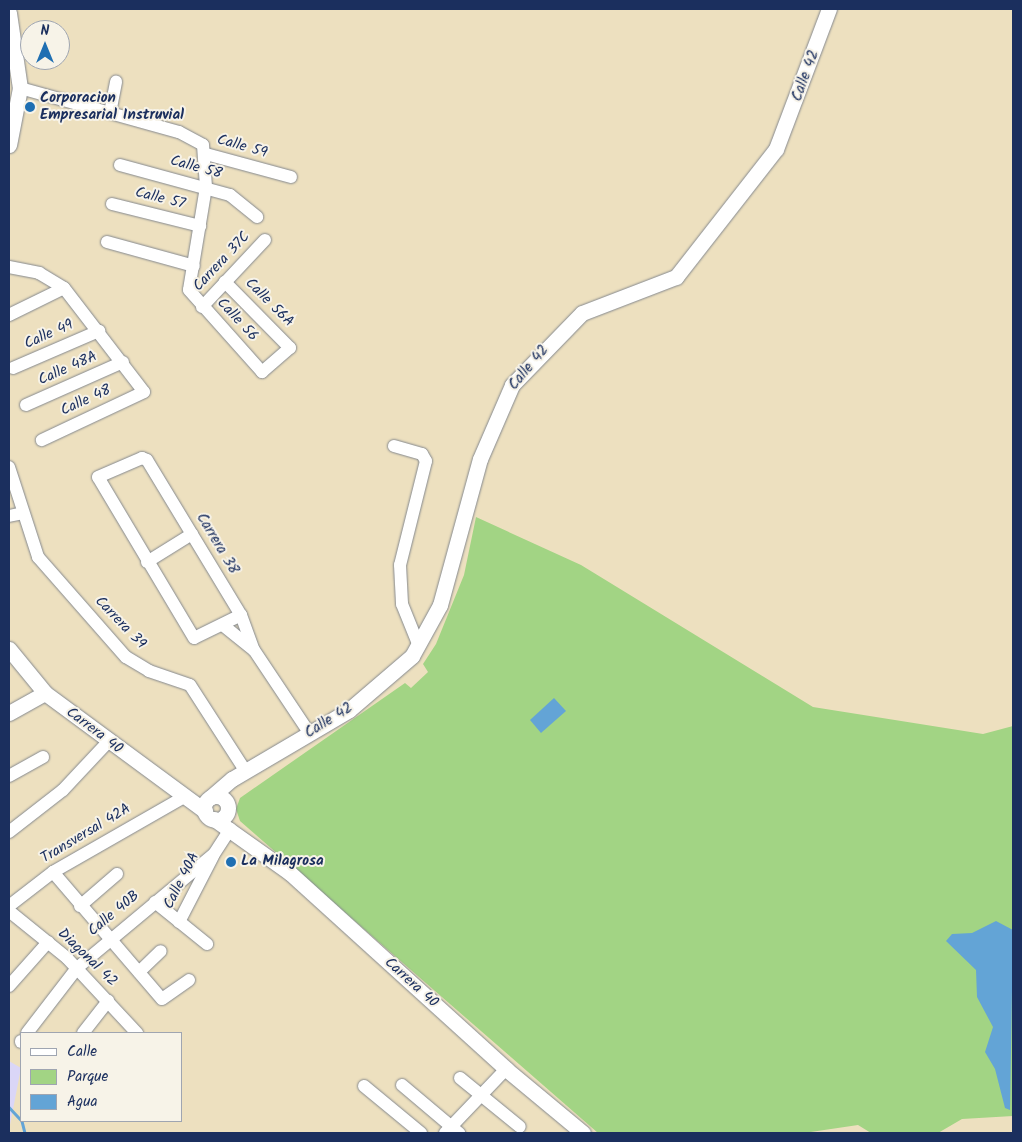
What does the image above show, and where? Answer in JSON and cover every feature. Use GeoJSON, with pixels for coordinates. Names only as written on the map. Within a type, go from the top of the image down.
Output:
{"type":"FeatureCollection","features":[{"type":"Feature","properties":{"kind":"main road","name":"Calle 42"},"geometry":{"type":"LineString","coordinates":[[245,773],[310,734],[372,693],[419,646],[446,586],[488,435],[512,385],[582,313],[676,278],[776,149],[829,9]]}},
{"type":"Feature","properties":{"kind":"main road"},"geometry":{"type":"LineString","coordinates":[[9,13],[20,88],[9,146]]}},
{"type":"Feature","properties":{"kind":"main road","name":"Carrera 40"},"geometry":{"type":"LineString","coordinates":[[9,649],[45,693],[107,743],[187,799]]}},
{"type":"Feature","properties":{"kind":"main road"},"geometry":{"type":"LineString","coordinates":[[9,712],[45,693]]}},
{"type":"Feature","properties":{"kind":"main road"},"geometry":{"type":"LineString","coordinates":[[187,799],[215,807],[245,773]]}},
{"type":"Feature","properties":{"kind":"main road","name":"Carrera 40"},"geometry":{"type":"LineString","coordinates":[[215,807],[234,831],[290,873],[506,1069],[583,1133]]}},
{"type":"Feature","properties":{"kind":"street"},"geometry":{"type":"LineString","coordinates":[[110,113],[116,82]]}},
{"type":"Feature","properties":{"kind":"street","name":"Calle 59"},"geometry":{"type":"LineString","coordinates":[[20,88],[193,138],[206,154],[290,177]]}},
{"type":"Feature","properties":{"kind":"street"},"geometry":{"type":"LineString","coordinates":[[107,242],[194,266],[206,187],[206,154]]}},
{"type":"Feature","properties":{"kind":"street","name":"Calle 58"},"geometry":{"type":"LineString","coordinates":[[120,165],[230,195],[257,217]]}},
{"type":"Feature","properties":{"kind":"street","name":"Calle 57"},"geometry":{"type":"LineString","coordinates":[[112,204],[200,226]]}},
{"type":"Feature","properties":{"kind":"street","name":"Carrera 37C"},"geometry":{"type":"LineString","coordinates":[[202,307],[265,240]]}},
{"type":"Feature","properties":{"kind":"street","name":"Calle 56"},"geometry":{"type":"LineString","coordinates":[[194,266],[189,290],[202,307],[262,372]]}},
{"type":"Feature","properties":{"kind":"street"},"geometry":{"type":"LineString","coordinates":[[9,267],[39,273],[64,288],[123,362]]}},
{"type":"Feature","properties":{"kind":"street","name":"Calle 56A"},"geometry":{"type":"LineString","coordinates":[[225,282],[290,348],[262,372]]}},
{"type":"Feature","properties":{"kind":"street"},"geometry":{"type":"LineString","coordinates":[[9,315],[64,288]]}},
{"type":"Feature","properties":{"kind":"street","name":"Calle 49"},"geometry":{"type":"LineString","coordinates":[[13,368],[99,331]]}},
{"type":"Feature","properties":{"kind":"street","name":"Calle 48"},"geometry":{"type":"LineString","coordinates":[[42,440],[144,392],[123,362]]}},
{"type":"Feature","properties":{"kind":"street","name":"Calle 48A"},"geometry":{"type":"LineString","coordinates":[[26,405],[123,362]]}},
{"type":"Feature","properties":{"kind":"street"},"geometry":{"type":"LineString","coordinates":[[394,446],[422,454],[426,461],[400,565],[402,604],[419,646]]}},
{"type":"Feature","properties":{"kind":"street","name":"Carrera 38"},"geometry":{"type":"LineString","coordinates":[[147,562],[96,480],[145,458],[241,615],[254,650],[310,734]]}},
{"type":"Feature","properties":{"kind":"street","name":"Carrera 39"},"geometry":{"type":"LineString","coordinates":[[9,467],[30,542],[51,573],[126,657],[149,671],[190,685],[245,773]]}},
{"type":"Feature","properties":{"kind":"street"},"geometry":{"type":"LineString","coordinates":[[9,516],[23,513]]}},
{"type":"Feature","properties":{"kind":"street"},"geometry":{"type":"LineString","coordinates":[[192,534],[147,562],[197,638],[224,626],[241,615]]}},
{"type":"Feature","properties":{"kind":"street","name":"Carrera 38"},"geometry":{"type":"LineString","coordinates":[[224,626],[254,650]]}},
{"type":"Feature","properties":{"kind":"street"},"geometry":{"type":"LineString","coordinates":[[9,832],[63,790],[107,743]]}},
{"type":"Feature","properties":{"kind":"street"},"geometry":{"type":"LineString","coordinates":[[9,776],[43,757]]}},
{"type":"Feature","properties":{"kind":"street","name":"Transversal 42A"},"geometry":{"type":"LineString","coordinates":[[9,906],[53,872],[187,799]]}},
{"type":"Feature","properties":{"kind":"street","name":"Calle 40B"},"geometry":{"type":"LineString","coordinates":[[28,1032],[77,968],[107,940],[214,854],[234,831]]}},
{"type":"Feature","properties":{"kind":"street","name":"Calle 40A"},"geometry":{"type":"LineString","coordinates":[[179,922],[214,854]]}},
{"type":"Feature","properties":{"kind":"street"},"geometry":{"type":"LineString","coordinates":[[53,872],[107,940],[139,972],[162,1000],[188,980]]}},
{"type":"Feature","properties":{"kind":"street"},"geometry":{"type":"LineString","coordinates":[[80,906],[117,874]]}},
{"type":"Feature","properties":{"kind":"street"},"geometry":{"type":"LineString","coordinates":[[155,902],[207,944]]}},
{"type":"Feature","properties":{"kind":"street","name":"Diagonal 42"},"geometry":{"type":"LineString","coordinates":[[12,919],[48,942],[77,968],[136,1032]]}},
{"type":"Feature","properties":{"kind":"street"},"geometry":{"type":"LineString","coordinates":[[9,986],[48,942]]}},
{"type":"Feature","properties":{"kind":"street"},"geometry":{"type":"LineString","coordinates":[[139,972],[161,951]]}},
{"type":"Feature","properties":{"kind":"street"},"geometry":{"type":"LineString","coordinates":[[84,1032],[108,1001]]}},
{"type":"Feature","properties":{"kind":"street"},"geometry":{"type":"LineString","coordinates":[[402,1085],[453,1131],[506,1069]]}},
{"type":"Feature","properties":{"kind":"street"},"geometry":{"type":"LineString","coordinates":[[460,1078],[520,1127]]}},
{"type":"Feature","properties":{"kind":"street"},"geometry":{"type":"LineString","coordinates":[[364,1086],[421,1133]]}},
{"type":"Feature","properties":{"kind":"shaded area"},"geometry":{"type":"Polygon","coordinates":[[[9,1061],[20,1067],[20,1073],[9,1130],[9,1061]]]}},
{"type":"Feature","properties":{"kind":"green space"},"geometry":{"type":"Polygon","coordinates":[[[476,517],[581,565],[813,707],[983,734],[1013,726],[1013,1116],[962,1119],[938,1133],[871,1133],[858,1125],[804,1133],[598,1133],[240,821],[236,809],[240,798],[405,683],[411,688],[428,672],[423,664],[436,644],[464,575],[476,517]]]}},
{"type":"Feature","properties":{"kind":"water"},"geometry":{"type":"Polygon","coordinates":[[[554,698],[566,711],[541,733],[530,720],[554,698]]]}},
{"type":"Feature","properties":{"kind":"water"},"geometry":{"type":"Polygon","coordinates":[[[996,921],[1013,930],[1010,1110],[1005,1108],[995,1069],[985,1052],[993,1027],[977,997],[976,970],[946,941],[952,934],[972,933],[996,921]]]}},
{"type":"Feature","properties":{"kind":"waterway"},"geometry":{"type":"LineString","coordinates":[[9,1107],[20,1119]]}},
{"type":"Feature","properties":{"kind":"waterway"},"geometry":{"type":"LineString","coordinates":[[22,1122],[25,1133]]}},
{"type":"Feature","properties":{"kind":"place","name":"Corporacion Empresarial Instruvial"},"geometry":{"type":"Point","coordinates":[30,107]}},
{"type":"Feature","properties":{"kind":"place","name":"La Milagrosa"},"geometry":{"type":"Point","coordinates":[231,862]}}]}
